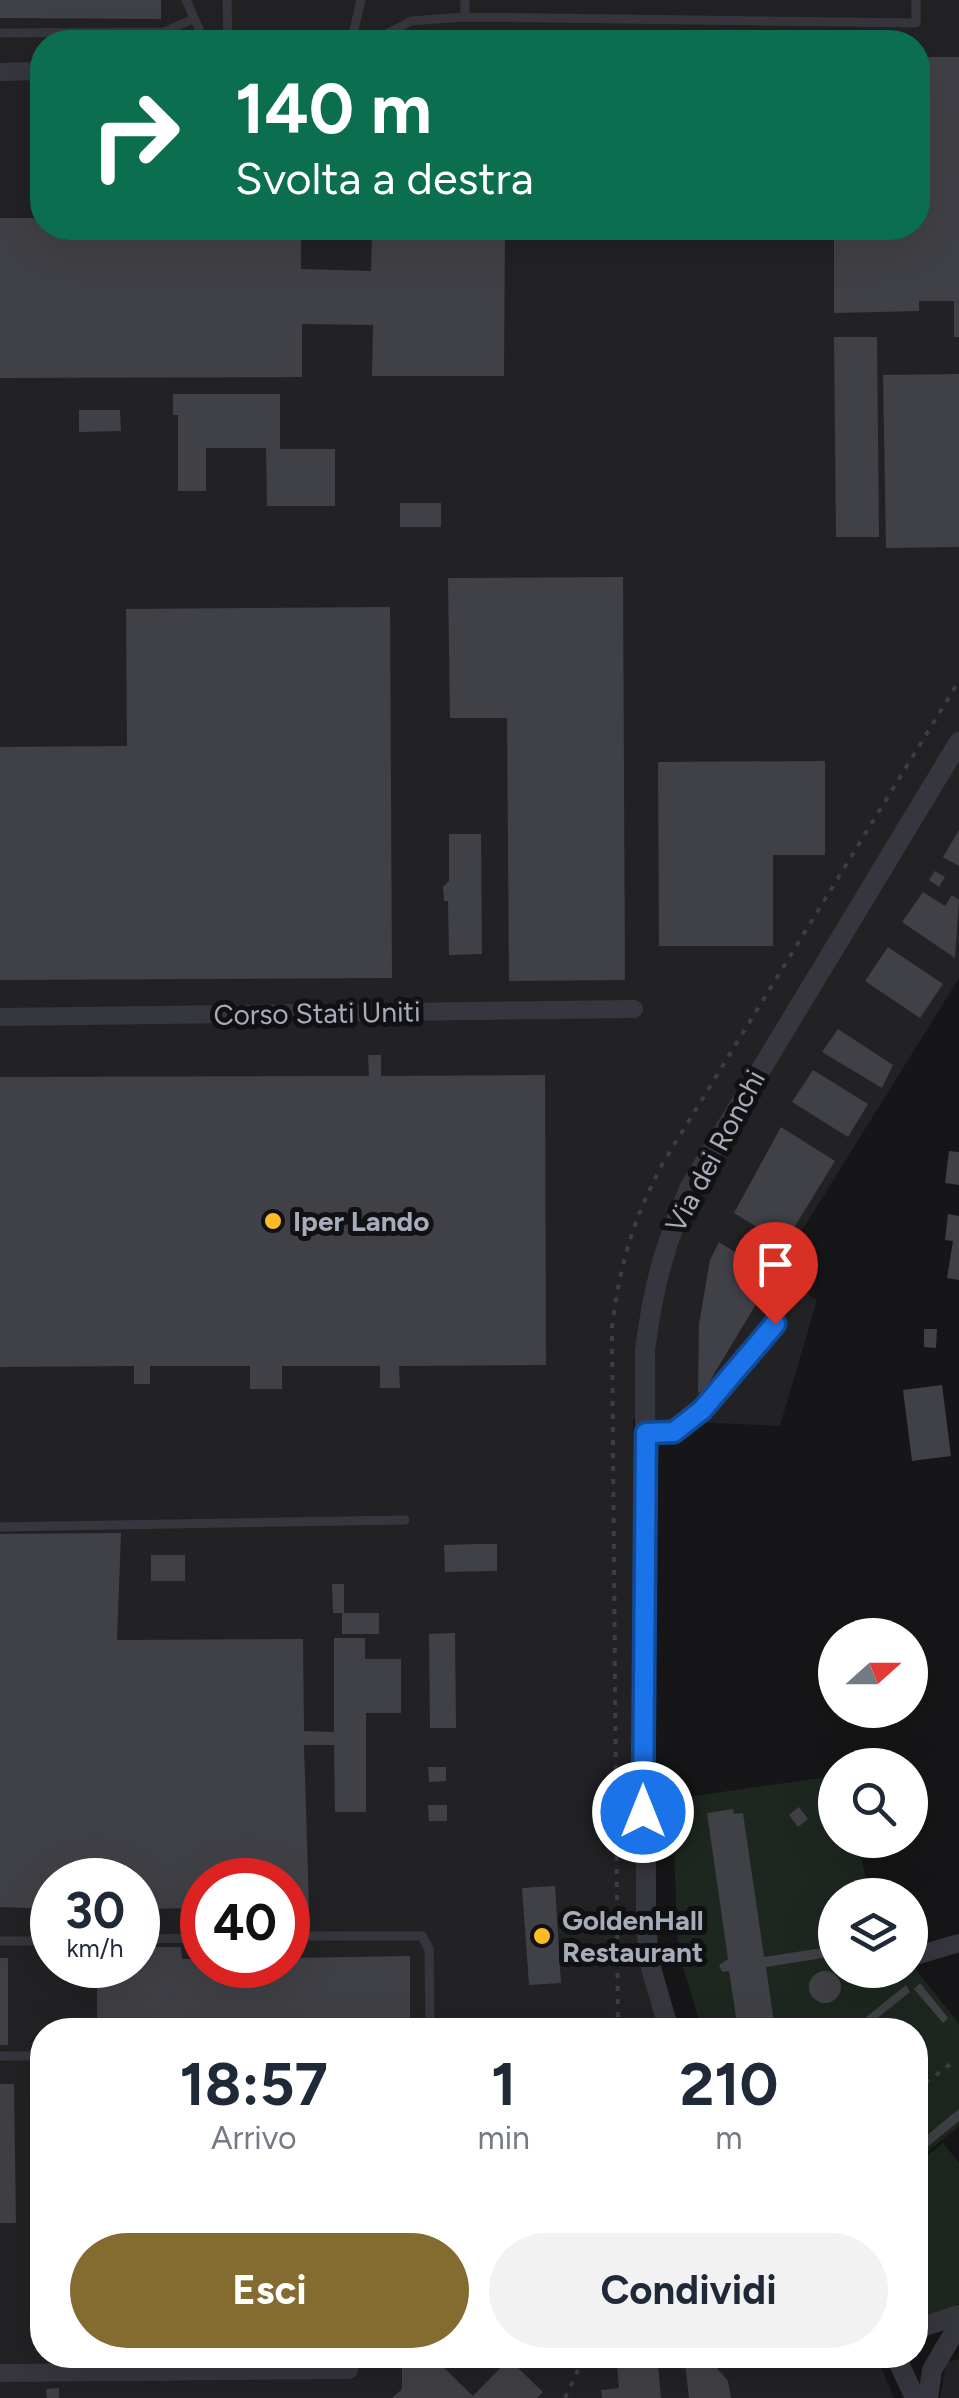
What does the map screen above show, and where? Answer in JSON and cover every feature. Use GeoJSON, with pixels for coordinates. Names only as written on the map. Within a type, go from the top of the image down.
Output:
{"type":"FeatureCollection","features":[{"type":"Feature","properties":{"kind":"street"},"geometry":{"type":"LineString","coordinates":[[0,72],[30,71]]}},
{"type":"Feature","properties":{"kind":"street","name":"Via dei Ronchi"},"geometry":{"type":"LineString","coordinates":[[667,2018],[650,1960],[646,1918],[645,1351],[652,1290],[670,1230],[738,1104],[959,742]]}},
{"type":"Feature","properties":{"kind":"street","name":"Corso Stati Uniti"},"geometry":{"type":"LineString","coordinates":[[0,1017],[634,1010]]}},
{"type":"Feature","properties":{"kind":"street"},"geometry":{"type":"LineString","coordinates":[[928,1952],[959,1943]]}},
{"type":"Feature","properties":{"kind":"street"},"geometry":{"type":"LineString","coordinates":[[928,2325],[959,2315]]}},
{"type":"Feature","properties":{"kind":"street"},"geometry":{"type":"LineString","coordinates":[[928,2398],[937,2361],[959,2324]]}},
{"type":"Feature","properties":{"kind":"street"},"geometry":{"type":"LineString","coordinates":[[928,2331],[932,2333],[937,2361]]}},
{"type":"Feature","properties":{"kind":"street"},"geometry":{"type":"LineString","coordinates":[[928,2367],[937,2361]]}},
{"type":"Feature","properties":{"kind":"street"},"geometry":{"type":"LineString","coordinates":[[168,2372],[172,2368]]}},
{"type":"Feature","properties":{"kind":"street"},"geometry":{"type":"LineString","coordinates":[[0,2373],[349,2368]]}},
{"type":"Feature","properties":{"kind":"street"},"geometry":{"type":"LineString","coordinates":[[901,2368],[915,2398]]}},
{"type":"Feature","properties":{"kind":"lane"},"geometry":{"type":"LineString","coordinates":[[186,0],[198,30]]}},
{"type":"Feature","properties":{"kind":"lane"},"geometry":{"type":"LineString","coordinates":[[228,0],[228,30]]}},
{"type":"Feature","properties":{"kind":"lane"},"geometry":{"type":"LineString","coordinates":[[354,30],[360,0]]}},
{"type":"Feature","properties":{"kind":"lane"},"geometry":{"type":"LineString","coordinates":[[464,0],[465,17]]}},
{"type":"Feature","properties":{"kind":"lane"},"geometry":{"type":"LineString","coordinates":[[394,30],[410,21],[465,17],[916,23],[916,0]]}},
{"type":"Feature","properties":{"kind":"lane"},"geometry":{"type":"LineString","coordinates":[[168,30],[192,19]]}},
{"type":"Feature","properties":{"kind":"lane"},"geometry":{"type":"LineString","coordinates":[[0,32],[30,32]]}},
{"type":"Feature","properties":{"kind":"lane"},"geometry":{"type":"LineString","coordinates":[[646,1433],[674,1432],[702,1410],[775,1324]]}},
{"type":"Feature","properties":{"kind":"lane"},"geometry":{"type":"LineString","coordinates":[[0,1528],[406,1520]]}},
{"type":"Feature","properties":{"kind":"lane"},"geometry":{"type":"LineString","coordinates":[[310,1936],[422,1936],[429,1950],[430,2018]]}},
{"type":"Feature","properties":{"kind":"lane"},"geometry":{"type":"LineString","coordinates":[[0,1941],[30,1941]]}},
{"type":"Feature","properties":{"kind":"lane"},"geometry":{"type":"LineString","coordinates":[[0,2056],[30,2056]]}},
{"type":"Feature","properties":{"kind":"path"},"geometry":{"type":"LineString","coordinates":[[618,2018],[612,1327],[620,1264],[642,1204],[664,1163],[959,682]]}},
{"type":"Feature","properties":{"kind":"path"},"geometry":{"type":"LineString","coordinates":[[928,2081],[953,2062]]}},
{"type":"Feature","properties":{"kind":"path"},"geometry":{"type":"LineString","coordinates":[[565,2398],[579,2368]]}},
{"type":"Feature","properties":{"kind":"shaded area"},"geometry":{"type":"Polygon","coordinates":[[[0,0],[959,0],[959,978],[775,1274],[817,1300],[780,1426],[633,1419],[640,1960],[656,2018],[30,2018],[30,2368],[881,2368],[894,2398],[0,2398],[0,0]]]}},
{"type":"Feature","properties":{"kind":"shaded area"},"geometry":{"type":"Polygon","coordinates":[[[818,1778],[818,1858],[862,1858],[866,1878],[818,1878],[818,1988],[928,1988],[928,1985],[959,2024],[959,2126],[928,2151],[928,2018],[698,2018],[678,1950],[672,1799],[818,1778]]]}},
{"type":"Feature","properties":{"kind":"shaded area"},"geometry":{"type":"Polygon","coordinates":[[[943,2143],[959,2163],[959,2303],[939,2320],[928,2319],[928,2155],[943,2143]]]}},
{"type":"Feature","properties":{"kind":"shaded area"},"geometry":{"type":"Polygon","coordinates":[[[959,2359],[959,2398],[940,2398],[946,2362],[959,2359]]]}},
{"type":"Feature","properties":{"kind":"building"},"geometry":{"type":"Polygon","coordinates":[[[0,0],[161,0],[161,19],[0,18],[0,0]]]}},
{"type":"Feature","properties":{"kind":"building"},"geometry":{"type":"Polygon","coordinates":[[[930,57],[959,57],[959,337],[954,337],[954,301],[919,301],[919,311],[834,313],[834,240],[930,240],[930,57]]]}},
{"type":"Feature","properties":{"kind":"building"},"geometry":{"type":"Polygon","coordinates":[[[0,218],[30,218],[30,240],[301,240],[301,269],[371,271],[372,240],[505,240],[504,376],[372,376],[373,325],[302,324],[302,377],[0,378],[0,218]]]}},
{"type":"Feature","properties":{"kind":"building"},"geometry":{"type":"Polygon","coordinates":[[[834,337],[877,337],[879,537],[836,537],[834,337]]]}},
{"type":"Feature","properties":{"kind":"building"},"geometry":{"type":"Polygon","coordinates":[[[959,374],[959,547],[886,548],[883,375],[959,374]]]}},
{"type":"Feature","properties":{"kind":"building"},"geometry":{"type":"Polygon","coordinates":[[[173,394],[280,394],[280,449],[335,449],[335,506],[267,506],[266,448],[206,448],[206,491],[178,491],[178,415],[173,415],[173,394]]]}},
{"type":"Feature","properties":{"kind":"building"},"geometry":{"type":"Polygon","coordinates":[[[79,410],[120,410],[121,431],[79,432],[79,410]]]}},
{"type":"Feature","properties":{"kind":"building"},"geometry":{"type":"Polygon","coordinates":[[[400,503],[441,503],[441,527],[400,527],[400,503]]]}},
{"type":"Feature","properties":{"kind":"building"},"geometry":{"type":"Polygon","coordinates":[[[623,577],[625,980],[509,981],[507,718],[450,718],[448,578],[623,577]]]}},
{"type":"Feature","properties":{"kind":"building"},"geometry":{"type":"Polygon","coordinates":[[[390,607],[392,978],[0,980],[0,747],[127,746],[126,609],[390,607]]]}},
{"type":"Feature","properties":{"kind":"building"},"geometry":{"type":"Polygon","coordinates":[[[825,761],[825,855],[773,855],[773,946],[659,946],[658,762],[825,761]]]}},
{"type":"Feature","properties":{"kind":"building"},"geometry":{"type":"Polygon","coordinates":[[[959,830],[959,866],[943,857],[959,830]]]}},
{"type":"Feature","properties":{"kind":"building"},"geometry":{"type":"Polygon","coordinates":[[[449,834],[481,834],[482,954],[449,955],[448,901],[444,901],[443,887],[449,881],[449,834]]]}},
{"type":"Feature","properties":{"kind":"building"},"geometry":{"type":"Polygon","coordinates":[[[935,871],[945,877],[939,887],[929,880],[935,871]]]}},
{"type":"Feature","properties":{"kind":"building"},"geometry":{"type":"Polygon","coordinates":[[[923,892],[945,906],[952,895],[959,900],[955,958],[902,922],[923,892]]]}},
{"type":"Feature","properties":{"kind":"building"},"geometry":{"type":"Polygon","coordinates":[[[888,947],[943,984],[920,1018],[865,981],[888,947]]]}},
{"type":"Feature","properties":{"kind":"building"},"geometry":{"type":"Polygon","coordinates":[[[838,1029],[893,1065],[882,1088],[822,1052],[838,1029]]]}},
{"type":"Feature","properties":{"kind":"building","name":"Iper Lando"},"geometry":{"type":"Polygon","coordinates":[[[368,1055],[381,1055],[381,1076],[545,1075],[546,1365],[399,1366],[400,1388],[380,1388],[380,1366],[282,1366],[282,1389],[250,1389],[250,1366],[150,1366],[150,1384],[134,1384],[134,1366],[0,1367],[0,1077],[369,1076],[368,1055]]]}},
{"type":"Feature","properties":{"kind":"building"},"geometry":{"type":"Polygon","coordinates":[[[813,1070],[868,1104],[848,1137],[792,1102],[813,1070]]]}},
{"type":"Feature","properties":{"kind":"building"},"geometry":{"type":"Polygon","coordinates":[[[781,1127],[835,1161],[784,1244],[734,1213],[781,1127]]]}},
{"type":"Feature","properties":{"kind":"building"},"geometry":{"type":"Polygon","coordinates":[[[949,1151],[959,1152],[959,1185],[945,1183],[949,1151]]]}},
{"type":"Feature","properties":{"kind":"building"},"geometry":{"type":"Polygon","coordinates":[[[948,1214],[959,1216],[959,1280],[947,1278],[953,1241],[945,1240],[948,1214]]]}},
{"type":"Feature","properties":{"kind":"building"},"geometry":{"type":"Polygon","coordinates":[[[719,1242],[773,1276],[702,1394],[698,1392],[699,1324],[710,1260],[719,1242]]]}},
{"type":"Feature","properties":{"kind":"building"},"geometry":{"type":"Polygon","coordinates":[[[924,1329],[937,1329],[936,1348],[924,1347],[924,1329]]]}},
{"type":"Feature","properties":{"kind":"building"},"geometry":{"type":"Polygon","coordinates":[[[942,1385],[951,1456],[912,1461],[903,1390],[942,1385]]]}},
{"type":"Feature","properties":{"kind":"building"},"geometry":{"type":"Polygon","coordinates":[[[121,1533],[117,1640],[303,1639],[304,1731],[334,1732],[334,1638],[365,1638],[365,1659],[401,1659],[401,1713],[366,1713],[366,1812],[335,1812],[334,1745],[304,1745],[307,1858],[180,1858],[180,1908],[160,1909],[160,1858],[30,1858],[30,1908],[0,1907],[0,1534],[121,1533]]]}},
{"type":"Feature","properties":{"kind":"building"},"geometry":{"type":"Polygon","coordinates":[[[497,1544],[497,1571],[445,1572],[444,1545],[497,1544]]]}},
{"type":"Feature","properties":{"kind":"building"},"geometry":{"type":"Polygon","coordinates":[[[151,1555],[185,1555],[185,1581],[151,1581],[151,1555]]]}},
{"type":"Feature","properties":{"kind":"building"},"geometry":{"type":"Polygon","coordinates":[[[332,1584],[344,1584],[344,1613],[379,1613],[379,1634],[342,1634],[342,1613],[333,1613],[332,1584]]]}},
{"type":"Feature","properties":{"kind":"building"},"geometry":{"type":"Polygon","coordinates":[[[455,1633],[456,1728],[430,1728],[429,1634],[455,1633]]]}},
{"type":"Feature","properties":{"kind":"building"},"geometry":{"type":"Polygon","coordinates":[[[428,1767],[446,1767],[446,1781],[429,1782],[428,1767]]]}},
{"type":"Feature","properties":{"kind":"building"},"geometry":{"type":"Polygon","coordinates":[[[428,1805],[447,1805],[447,1821],[429,1821],[428,1805]]]}},
{"type":"Feature","properties":{"kind":"building"},"geometry":{"type":"Polygon","coordinates":[[[799,1807],[808,1819],[798,1827],[789,1815],[799,1807]]]}},
{"type":"Feature","properties":{"kind":"building"},"geometry":{"type":"Polygon","coordinates":[[[733,1809],[734,1814],[743,1813],[764,1957],[818,1949],[818,1959],[766,1967],[773,2018],[736,2018],[729,1971],[722,1972],[719,1965],[728,1959],[707,1813],[733,1809]]]}},
{"type":"Feature","properties":{"kind":"building","name":"GoldenHall Restaurant"},"geometry":{"type":"Polygon","coordinates":[[[555,1886],[561,1983],[529,1985],[522,1888],[555,1886]]]}},
{"type":"Feature","properties":{"kind":"building"},"geometry":{"type":"Polygon","coordinates":[[[160,1947],[180,1947],[180,1988],[310,1988],[310,1958],[410,1956],[410,2018],[97,2018],[97,1988],[160,1988],[160,1947]]]}},
{"type":"Feature","properties":{"kind":"building"},"geometry":{"type":"Polygon","coordinates":[[[0,1958],[8,1958],[8,2045],[0,2045],[0,1958]]]}},
{"type":"Feature","properties":{"kind":"building"},"geometry":{"type":"Polygon","coordinates":[[[818,1973],[818,1988],[841,1988],[836,1998],[825,2003],[814,1998],[809,1987],[818,1973]]]}},
{"type":"Feature","properties":{"kind":"building"},"geometry":{"type":"Polygon","coordinates":[[[902,1988],[908,1988],[910,1992],[878,2018],[865,2018],[902,1988]]]}},
{"type":"Feature","properties":{"kind":"building"},"geometry":{"type":"Polygon","coordinates":[[[924,1988],[948,2018],[943,2023],[914,1989],[924,1988]]]}},
{"type":"Feature","properties":{"kind":"building"},"geometry":{"type":"Polygon","coordinates":[[[0,2084],[14,2084],[16,2223],[0,2223],[0,2084]]]}},
{"type":"Feature","properties":{"kind":"building"},"geometry":{"type":"Polygon","coordinates":[[[959,2109],[959,2121],[928,2146],[928,2134],[959,2109]]]}},
{"type":"Feature","properties":{"kind":"building"},"geometry":{"type":"Polygon","coordinates":[[[402,2368],[444,2368],[473,2396],[500,2368],[518,2368],[543,2392],[537,2398],[392,2398],[402,2389],[402,2368]]]}},
{"type":"Feature","properties":{"kind":"building"},"geometry":{"type":"Polygon","coordinates":[[[617,2368],[658,2368],[661,2398],[602,2398],[601,2390],[619,2388],[617,2368]]]}},
{"type":"Feature","properties":{"kind":"building"},"geometry":{"type":"Polygon","coordinates":[[[686,2368],[717,2368],[728,2381],[731,2398],[689,2398],[686,2368]]]}},
{"type":"Feature","properties":{"kind":"building"},"geometry":{"type":"Polygon","coordinates":[[[59,2388],[59,2398],[47,2398],[46,2389],[59,2388]]]}},
{"type":"Feature","properties":{"kind":"place","name":"Iper Lando"},"geometry":{"type":"Point","coordinates":[273,1221]}},
{"type":"Feature","properties":{"kind":"place","name":"GoldenHall Restaurant"},"geometry":{"type":"Point","coordinates":[542,1936]}},
{"type":"Feature","properties":{"kind":"route"},"geometry":{"type":"LineString","coordinates":[[643,1812],[646,1433],[674,1432],[702,1410],[775,1324]]}}]}
